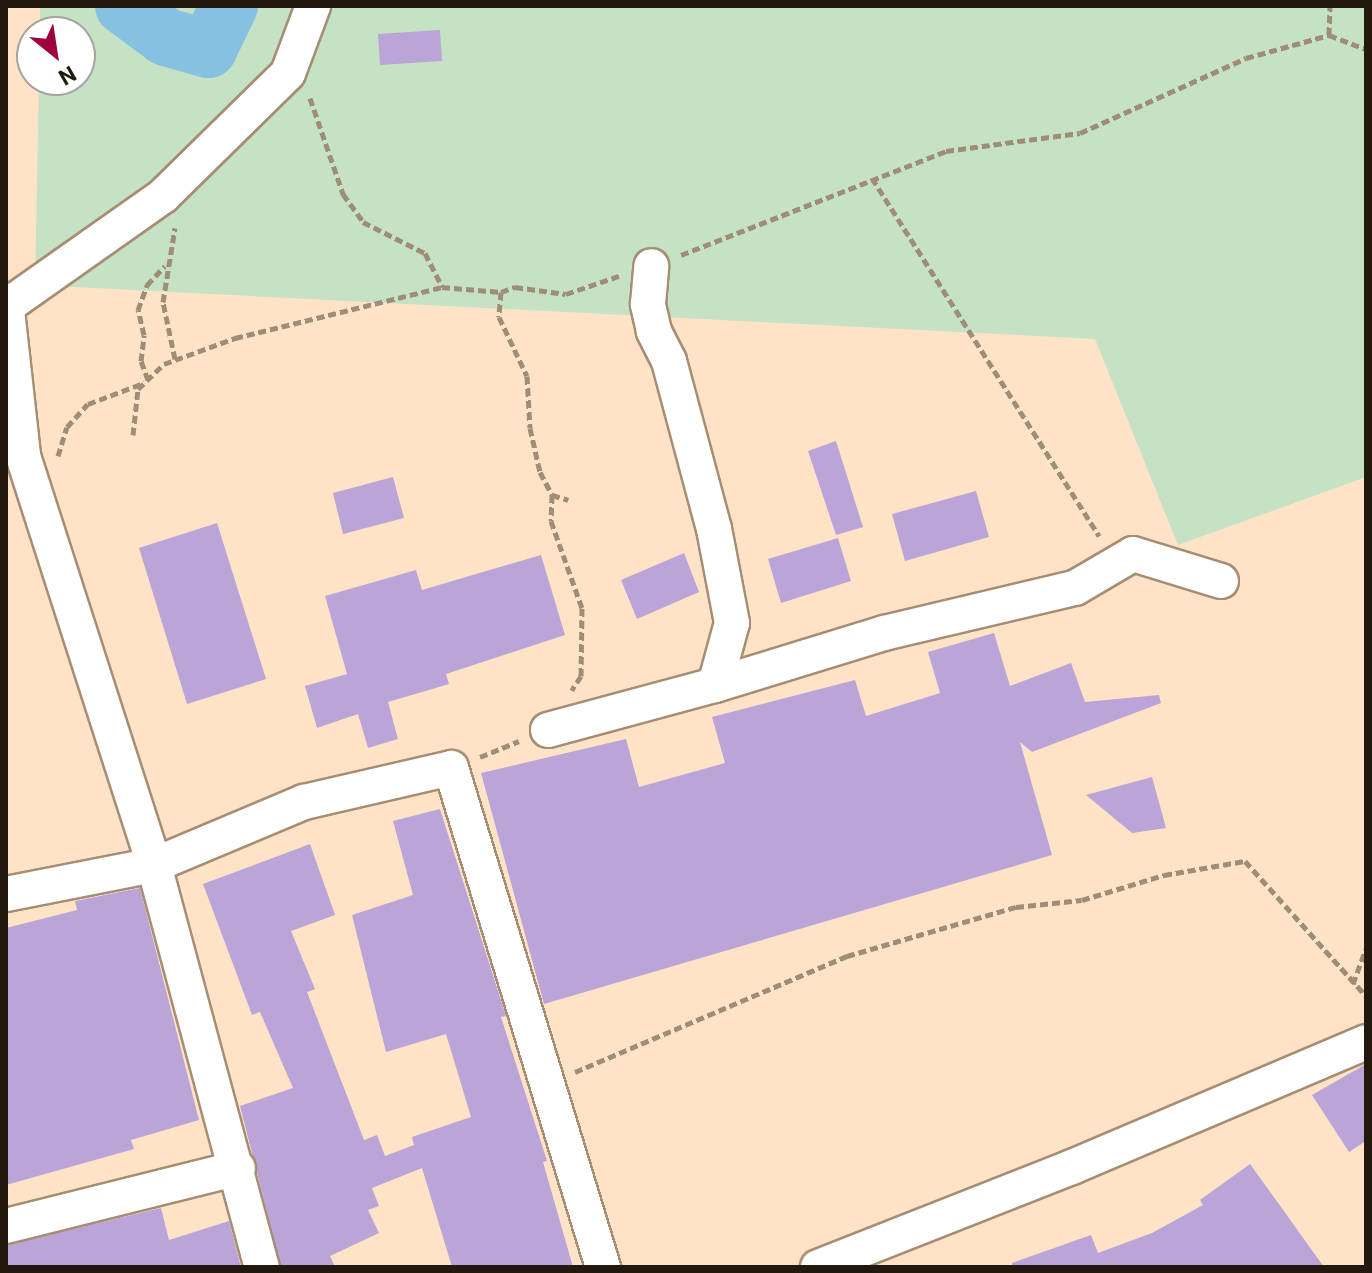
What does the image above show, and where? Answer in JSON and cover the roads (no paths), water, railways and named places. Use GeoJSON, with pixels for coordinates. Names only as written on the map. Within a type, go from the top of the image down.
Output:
{"type":"FeatureCollection","features":[{"type":"Feature","properties":{"kind":"street"},"geometry":{"type":"LineString","coordinates":[[262,1267],[238,1168],[154,865],[14,457],[6,303],[163,196],[288,73],[313,6]]}},
{"type":"Feature","properties":{"kind":"street"},"geometry":{"type":"LineString","coordinates":[[651,266],[648,304],[654,331],[669,361],[714,529],[732,623],[715,685]]}},
{"type":"Feature","properties":{"kind":"street"},"geometry":{"type":"LineString","coordinates":[[548,730],[715,685],[884,633],[1075,588],[1133,554],[1221,581]]}},
{"type":"Feature","properties":{"kind":"street"},"geometry":{"type":"LineString","coordinates":[[6,894],[154,865],[304,802],[451,768],[545,1085],[603,1267]]}},
{"type":"Feature","properties":{"kind":"street"},"geometry":{"type":"LineString","coordinates":[[818,1267],[1072,1167],[1366,1042]]}},
{"type":"Feature","properties":{"kind":"street"},"geometry":{"type":"LineString","coordinates":[[6,1226],[238,1168]]}},
{"type":"Feature","properties":{"kind":"waterway"},"geometry":{"type":"LineString","coordinates":[[124,6],[166,37],[208,49],[229,6]]}}]}
